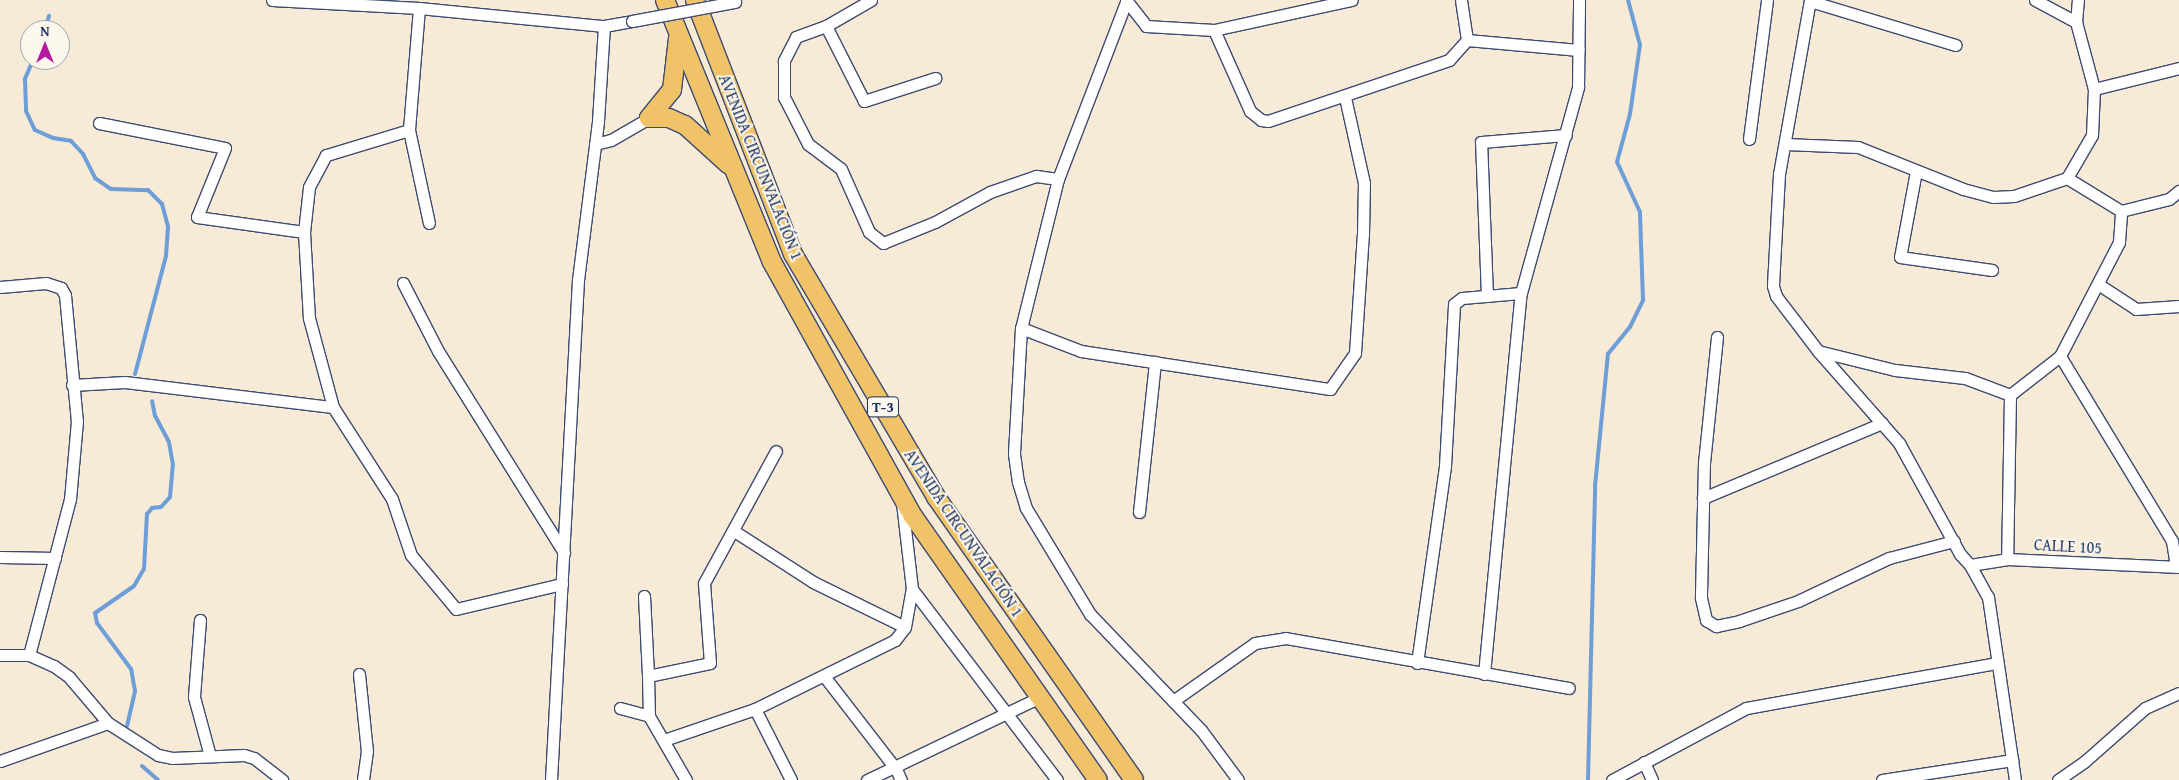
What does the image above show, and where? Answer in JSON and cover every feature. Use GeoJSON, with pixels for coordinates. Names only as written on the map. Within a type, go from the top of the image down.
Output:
{"type":"FeatureCollection","features":[{"type":"Feature","properties":{"kind":"main road","name":"AVENIDA CIRCUNVALACIÓN 1"},"geometry":{"type":"LineString","coordinates":[[665,0],[772,262],[901,495],[1098,780]]}},
{"type":"Feature","properties":{"kind":"main road","name":"AVENIDA CIRCUNVALACIÓN 1"},"geometry":{"type":"LineString","coordinates":[[695,0],[793,254],[936,498],[1134,780]]}},
{"type":"Feature","properties":{"kind":"main road"},"geometry":{"type":"LineString","coordinates":[[649,118],[672,90],[678,34]]}},
{"type":"Feature","properties":{"kind":"main road"},"geometry":{"type":"LineString","coordinates":[[649,118],[669,118],[684,125],[734,170]]}},
{"type":"Feature","properties":{"kind":"street"},"geometry":{"type":"LineString","coordinates":[[272,0],[380,3],[604,26],[739,1]]}},
{"type":"Feature","properties":{"kind":"street"},"geometry":{"type":"LineString","coordinates":[[872,0],[826,26],[796,37],[784,61],[784,96],[808,144],[841,169],[869,232],[883,243],[935,222],[990,192],[1036,176],[1058,179]]}},
{"type":"Feature","properties":{"kind":"street"},"geometry":{"type":"LineString","coordinates":[[1126,1],[1146,26],[1214,30],[1352,0]]}},
{"type":"Feature","properties":{"kind":"street"},"geometry":{"type":"LineString","coordinates":[[1214,30],[1250,111],[1260,120],[1268,121],[1441,64],[1456,54],[1467,40],[1462,0]]}},
{"type":"Feature","properties":{"kind":"street"},"geometry":{"type":"LineString","coordinates":[[1484,674],[1521,293],[1578,87],[1579,0]]}},
{"type":"Feature","properties":{"kind":"street"},"geometry":{"type":"LineString","coordinates":[[1749,139],[1768,0]]}},
{"type":"Feature","properties":{"kind":"street"},"geometry":{"type":"LineString","coordinates":[[2035,0],[2076,22]]}},
{"type":"Feature","properties":{"kind":"street"},"geometry":{"type":"LineString","coordinates":[[1785,144],[1858,147],[1963,189],[1999,198],[2014,196],[2067,178],[2092,135],[2094,89],[2076,22],[2078,0]]}},
{"type":"Feature","properties":{"kind":"street"},"geometry":{"type":"LineString","coordinates":[[1126,1],[1058,179],[1021,328],[1014,454],[1018,482],[1026,508],[1090,614],[1201,730],[1238,780]]}},
{"type":"Feature","properties":{"kind":"street"},"geometry":{"type":"LineString","coordinates":[[1956,44],[1810,1],[1778,174],[1773,286],[1780,302],[1818,351],[1899,443],[1960,554],[1970,565],[1988,597],[1996,663],[2015,780]]}},
{"type":"Feature","properties":{"kind":"street"},"geometry":{"type":"LineString","coordinates":[[419,8],[409,130],[429,223]]}},
{"type":"Feature","properties":{"kind":"street"},"geometry":{"type":"LineString","coordinates":[[552,780],[578,280],[595,144],[604,26]]}},
{"type":"Feature","properties":{"kind":"street"},"geometry":{"type":"LineString","coordinates":[[826,26],[864,101],[935,78]]}},
{"type":"Feature","properties":{"kind":"street"},"geometry":{"type":"LineString","coordinates":[[1467,40],[1579,50]]}},
{"type":"Feature","properties":{"kind":"street"},"geometry":{"type":"LineString","coordinates":[[2094,89],[2179,68]]}},
{"type":"Feature","properties":{"kind":"street"},"geometry":{"type":"LineString","coordinates":[[1021,328],[1081,351],[1330,389],[1355,353],[1364,183],[1345,97]]}},
{"type":"Feature","properties":{"kind":"street"},"geometry":{"type":"LineString","coordinates":[[595,144],[611,140],[649,118]]}},
{"type":"Feature","properties":{"kind":"street"},"geometry":{"type":"LineString","coordinates":[[99,123],[225,148],[197,217],[304,232]]}},
{"type":"Feature","properties":{"kind":"street"},"geometry":{"type":"LineString","coordinates":[[409,130],[326,155],[310,187],[304,232],[309,318],[333,407],[392,499],[411,555],[456,609],[562,584]]}},
{"type":"Feature","properties":{"kind":"street"},"geometry":{"type":"LineString","coordinates":[[1487,296],[1481,142],[1566,135]]}},
{"type":"Feature","properties":{"kind":"street"},"geometry":{"type":"LineString","coordinates":[[1916,171],[1900,257],[1992,270]]}},
{"type":"Feature","properties":{"kind":"street"},"geometry":{"type":"LineString","coordinates":[[2067,178],[2121,211],[2169,198],[2179,191]]}},
{"type":"Feature","properties":{"kind":"street"},"geometry":{"type":"LineString","coordinates":[[2010,396],[2060,356],[2119,242],[2121,211]]}},
{"type":"Feature","properties":{"kind":"street"},"geometry":{"type":"LineString","coordinates":[[403,283],[438,351],[564,553]]}},
{"type":"Feature","properties":{"kind":"street"},"geometry":{"type":"LineString","coordinates":[[0,287],[46,284],[61,288],[65,295],[72,385],[77,421],[70,499],[29,655]]}},
{"type":"Feature","properties":{"kind":"street"},"geometry":{"type":"LineString","coordinates":[[2098,284],[2136,309],[2179,306]]}},
{"type":"Feature","properties":{"kind":"street"},"geometry":{"type":"LineString","coordinates":[[1417,663],[1445,466],[1453,308],[1458,299],[1521,293]]}},
{"type":"Feature","properties":{"kind":"street"},"geometry":{"type":"LineString","coordinates":[[1717,337],[1702,498],[1702,610],[1706,620],[1716,626],[1740,622],[1798,601],[1889,558],[1954,541]]}},
{"type":"Feature","properties":{"kind":"street"},"geometry":{"type":"LineString","coordinates":[[1818,351],[1896,370],[1965,378],[2010,396]]}},
{"type":"Feature","properties":{"kind":"street"},"geometry":{"type":"LineString","coordinates":[[2060,356],[2172,541],[2178,567]]}},
{"type":"Feature","properties":{"kind":"street"},"geometry":{"type":"LineString","coordinates":[[1139,512],[1156,362]]}},
{"type":"Feature","properties":{"kind":"street"},"geometry":{"type":"LineString","coordinates":[[72,385],[134,383],[333,407]]}},
{"type":"Feature","properties":{"kind":"street"},"geometry":{"type":"LineString","coordinates":[[2007,559],[2010,396]]}},
{"type":"Feature","properties":{"kind":"street"},"geometry":{"type":"LineString","coordinates":[[1702,498],[1882,424]]}},
{"type":"Feature","properties":{"kind":"street"},"geometry":{"type":"LineString","coordinates":[[648,676],[710,663],[704,584],[776,451]]}},
{"type":"Feature","properties":{"kind":"street"},"geometry":{"type":"LineString","coordinates":[[664,740],[756,709],[895,640],[905,627],[912,589],[901,495]]}},
{"type":"Feature","properties":{"kind":"street"},"geometry":{"type":"LineString","coordinates":[[734,531],[813,582],[905,627]]}},
{"type":"Feature","properties":{"kind":"street"},"geometry":{"type":"LineString","coordinates":[[0,557],[55,558]]}},
{"type":"Feature","properties":{"kind":"street","name":"CALLE 105"},"geometry":{"type":"LineString","coordinates":[[1970,565],[2007,559],[2178,567]]}},
{"type":"Feature","properties":{"kind":"street"},"geometry":{"type":"LineString","coordinates":[[912,589],[1057,780]]}},
{"type":"Feature","properties":{"kind":"street"},"geometry":{"type":"LineString","coordinates":[[644,596],[650,716],[686,780]]}},
{"type":"Feature","properties":{"kind":"street"},"geometry":{"type":"LineString","coordinates":[[200,620],[194,697],[210,756]]}},
{"type":"Feature","properties":{"kind":"street"},"geometry":{"type":"LineString","coordinates":[[1173,701],[1255,643],[1274,638],[1286,638],[1417,663],[1569,688]]}},
{"type":"Feature","properties":{"kind":"street"},"geometry":{"type":"LineString","coordinates":[[0,655],[29,655],[54,666],[69,677],[108,723],[158,755],[172,758],[249,756],[282,780]]}},
{"type":"Feature","properties":{"kind":"street"},"geometry":{"type":"LineString","coordinates":[[1612,780],[1746,708],[1996,663]]}},
{"type":"Feature","properties":{"kind":"street"},"geometry":{"type":"LineString","coordinates":[[359,674],[367,751],[363,780]]}},
{"type":"Feature","properties":{"kind":"street"},"geometry":{"type":"LineString","coordinates":[[824,676],[896,769],[901,780]]}},
{"type":"Feature","properties":{"kind":"street"},"geometry":{"type":"LineString","coordinates":[[2058,780],[2084,762],[2145,708],[2179,693]]}},
{"type":"Feature","properties":{"kind":"street"},"geometry":{"type":"LineString","coordinates":[[867,780],[896,769],[1040,697]]}},
{"type":"Feature","properties":{"kind":"street"},"geometry":{"type":"LineString","coordinates":[[620,708],[650,716]]}},
{"type":"Feature","properties":{"kind":"street"},"geometry":{"type":"LineString","coordinates":[[756,709],[791,780]]}},
{"type":"Feature","properties":{"kind":"street"},"geometry":{"type":"LineString","coordinates":[[0,760],[108,723]]}},
{"type":"Feature","properties":{"kind":"street"},"geometry":{"type":"LineString","coordinates":[[1882,780],[1913,778],[2012,760]]}},
{"type":"Feature","properties":{"kind":"street"},"geometry":{"type":"LineString","coordinates":[[1644,762],[1652,780]]}},
{"type":"Feature","properties":{"kind":"waterway"},"geometry":{"type":"LineString","coordinates":[[1588,780],[1595,486],[1608,354],[1630,327],[1643,300],[1640,212],[1617,162],[1630,114],[1640,45],[1628,0]]}},
{"type":"Feature","properties":{"kind":"waterway"},"geometry":{"type":"LineString","coordinates":[[48,20],[49,16]]}},
{"type":"Feature","properties":{"kind":"waterway"},"geometry":{"type":"LineString","coordinates":[[29,70],[25,79],[26,111],[35,130],[53,138],[71,141],[83,154],[95,178],[111,189],[148,190],[162,204],[168,227],[166,256],[135,374]]}},
{"type":"Feature","properties":{"kind":"waterway"},"geometry":{"type":"LineString","coordinates":[[127,726],[135,691],[131,669],[97,623],[95,613],[134,586],[144,569],[147,514],[152,508],[161,507],[170,497],[173,465],[169,442],[155,416],[152,401]]}},
{"type":"Feature","properties":{"kind":"waterway"},"geometry":{"type":"LineString","coordinates":[[142,766],[158,780]]}}]}
